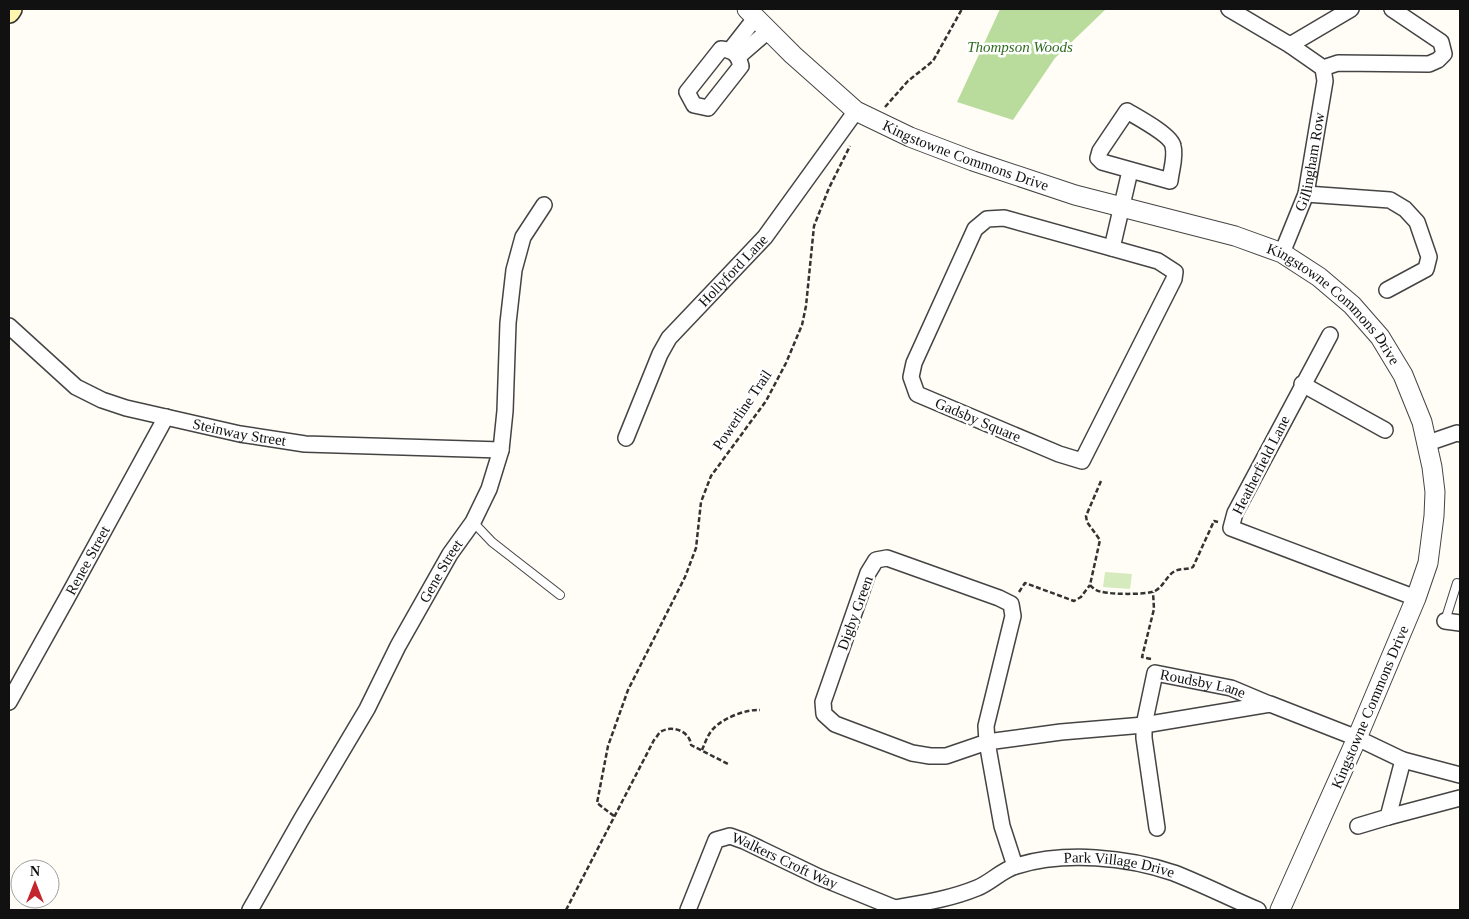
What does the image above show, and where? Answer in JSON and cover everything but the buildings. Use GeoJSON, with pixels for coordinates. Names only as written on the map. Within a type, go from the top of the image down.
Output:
{"type":"FeatureCollection","features":[{"type":"Feature","properties":{"kind":"street"},"geometry":{"type":"LineString","coordinates":[[1229,9],[1323,68],[1338,63],[1429,64],[1438,60],[1444,54],[1441,42],[1392,9]]}},
{"type":"Feature","properties":{"kind":"street"},"geometry":{"type":"LineString","coordinates":[[1290,46],[1351,9]]}},
{"type":"Feature","properties":{"kind":"street","name":"Kingstowne Commons Drive"},"geometry":{"type":"LineString","coordinates":[[757,19],[793,55],[864,115],[910,137],[973,161],[1075,194],[1235,236],[1282,253],[1319,277],[1352,305],[1380,337],[1403,376],[1422,422],[1428,443],[1434,483],[1434,516],[1428,563],[1416,598],[1357,738],[1280,910]]}},
{"type":"Feature","properties":{"kind":"street"},"geometry":{"type":"LineString","coordinates":[[735,53],[757,19]]}},
{"type":"Feature","properties":{"kind":"street","name":"Gillingham Row"},"geometry":{"type":"LineString","coordinates":[[1282,253],[1306,194],[1325,81],[1323,68]]}},
{"type":"Feature","properties":{"kind":"street"},"geometry":{"type":"LineString","coordinates":[[1127,111],[1168,138],[1173,144],[1174,153],[1170,181],[1130,171],[1102,162],[1098,158],[1100,151],[1127,111]]}},
{"type":"Feature","properties":{"kind":"street","name":"Hollyford Lane"},"geometry":{"type":"LineString","coordinates":[[626,438],[660,354],[669,338],[678,326],[765,238],[864,115]]}},
{"type":"Feature","properties":{"kind":"street"},"geometry":{"type":"LineString","coordinates":[[1112,248],[1130,171]]}},
{"type":"Feature","properties":{"kind":"street"},"geometry":{"type":"LineString","coordinates":[[1306,194],[1390,200],[1404,209],[1417,222],[1429,257],[1426,269],[1387,290]]}},
{"type":"Feature","properties":{"kind":"street","name":"Gene Street"},"geometry":{"type":"LineString","coordinates":[[250,910],[367,709],[398,646],[450,554],[472,522],[489,489],[501,450],[505,410],[508,323],[514,270],[524,238],[544,205]]}},
{"type":"Feature","properties":{"kind":"street","name":"Gadsby Square"},"geometry":{"type":"LineString","coordinates":[[1004,218],[1112,248],[1158,261],[1175,272],[1174,279],[1082,461],[1059,454],[917,394],[911,377],[914,364],[975,229],[987,219],[1004,218]]}},
{"type":"Feature","properties":{"kind":"street","name":"Steinway Street"},"geometry":{"type":"LineString","coordinates":[[9,326],[76,387],[102,400],[126,408],[240,434],[305,444],[501,450]]}},
{"type":"Feature","properties":{"kind":"street","name":"Heatherfield Lane"},"geometry":{"type":"LineString","coordinates":[[1330,335],[1302,384],[1235,513],[1230,528],[1416,598]]}},
{"type":"Feature","properties":{"kind":"street"},"geometry":{"type":"LineString","coordinates":[[1302,384],[1385,430]]}},
{"type":"Feature","properties":{"kind":"street","name":"Renee Street"},"geometry":{"type":"LineString","coordinates":[[9,702],[166,417]]}},
{"type":"Feature","properties":{"kind":"street"},"geometry":{"type":"LineString","coordinates":[[1428,443],[1459,432]]}},
{"type":"Feature","properties":{"kind":"street","name":"Digby Green"},"geometry":{"type":"LineString","coordinates":[[987,742],[946,756],[912,753],[835,724],[824,714],[822,702],[868,573],[876,560],[887,558],[1011,604]]}},
{"type":"Feature","properties":{"kind":"street"},"geometry":{"type":"LineString","coordinates":[[1011,604],[1013,616],[986,726],[987,742],[1002,826],[1015,866]]}},
{"type":"Feature","properties":{"kind":"street","name":"Roudsby Lane"},"geometry":{"type":"LineString","coordinates":[[1144,725],[1155,673],[1231,688],[1357,738],[1403,760],[1460,775]]}},
{"type":"Feature","properties":{"kind":"street","name":"Roudsby Lane"},"geometry":{"type":"LineString","coordinates":[[987,742],[1061,732],[1144,725],[1270,704]]}},
{"type":"Feature","properties":{"kind":"street"},"geometry":{"type":"LineString","coordinates":[[1144,725],[1144,738],[1157,828]]}},
{"type":"Feature","properties":{"kind":"street"},"geometry":{"type":"LineString","coordinates":[[1388,817],[1403,760]]}},
{"type":"Feature","properties":{"kind":"street"},"geometry":{"type":"LineString","coordinates":[[1358,826],[1460,798]]}},
{"type":"Feature","properties":{"kind":"street","name":"Walkers Croft Way"},"geometry":{"type":"LineString","coordinates":[[688,910],[716,840],[730,836],[895,909],[936,901],[978,888]]}},
{"type":"Feature","properties":{"kind":"street","name":"Park Village Drive"},"geometry":{"type":"LineString","coordinates":[[978,888],[1015,866],[1041,860],[1107,859],[1142,864],[1174,874],[1258,910]]}},
{"type":"Feature","properties":{"kind":"lane"},"geometry":{"type":"LineString","coordinates":[[472,522],[492,542],[560,595]]}},
{"type":"Feature","properties":{"kind":"lane"},"geometry":{"type":"LineString","coordinates":[[1453,622],[1457,583],[1460,584]]}},
{"type":"Feature","properties":{"kind":"path"},"geometry":{"type":"LineString","coordinates":[[864,115],[882,111],[908,81],[933,61],[962,9]]}},
{"type":"Feature","properties":{"kind":"path","name":"Powerline Trail"},"geometry":{"type":"LineString","coordinates":[[614,816],[597,803],[608,746],[628,690],[688,570],[696,548],[701,502],[711,476],[766,401],[786,363],[802,325],[806,306],[814,226],[829,188],[852,140]]}},
{"type":"Feature","properties":{"kind":"path"},"geometry":{"type":"LineString","coordinates":[[1011,604],[1025,583],[1074,601],[1081,597],[1090,585],[1100,540],[1087,522],[1086,516],[1101,481]]}},
{"type":"Feature","properties":{"kind":"path"},"geometry":{"type":"LineString","coordinates":[[1090,585],[1096,590],[1110,594],[1153,592],[1163,586],[1172,573],[1179,569],[1187,570],[1194,567],[1214,521],[1230,528]]}},
{"type":"Feature","properties":{"kind":"path"},"geometry":{"type":"LineString","coordinates":[[1153,592],[1154,608],[1142,657],[1159,660],[1155,673]]}},
{"type":"Feature","properties":{"kind":"path"},"geometry":{"type":"LineString","coordinates":[[702,751],[713,729],[731,718],[754,710],[760,710]]}},
{"type":"Feature","properties":{"kind":"path"},"geometry":{"type":"LineString","coordinates":[[566,910],[654,740],[661,731],[670,728],[680,730],[687,736],[691,745],[730,765]]}},
{"type":"Feature","properties":{"kind":"green space","name":"Thompson Woods"},"geometry":{"type":"Polygon","coordinates":[[[1000,9],[1106,9],[1055,58],[1013,120],[957,102],[1000,9]]]}},
{"type":"Feature","properties":{"kind":"green space"},"geometry":{"type":"Polygon","coordinates":[[[1105,572],[1132,574],[1130,589],[1103,587],[1105,572]]]}}]}
